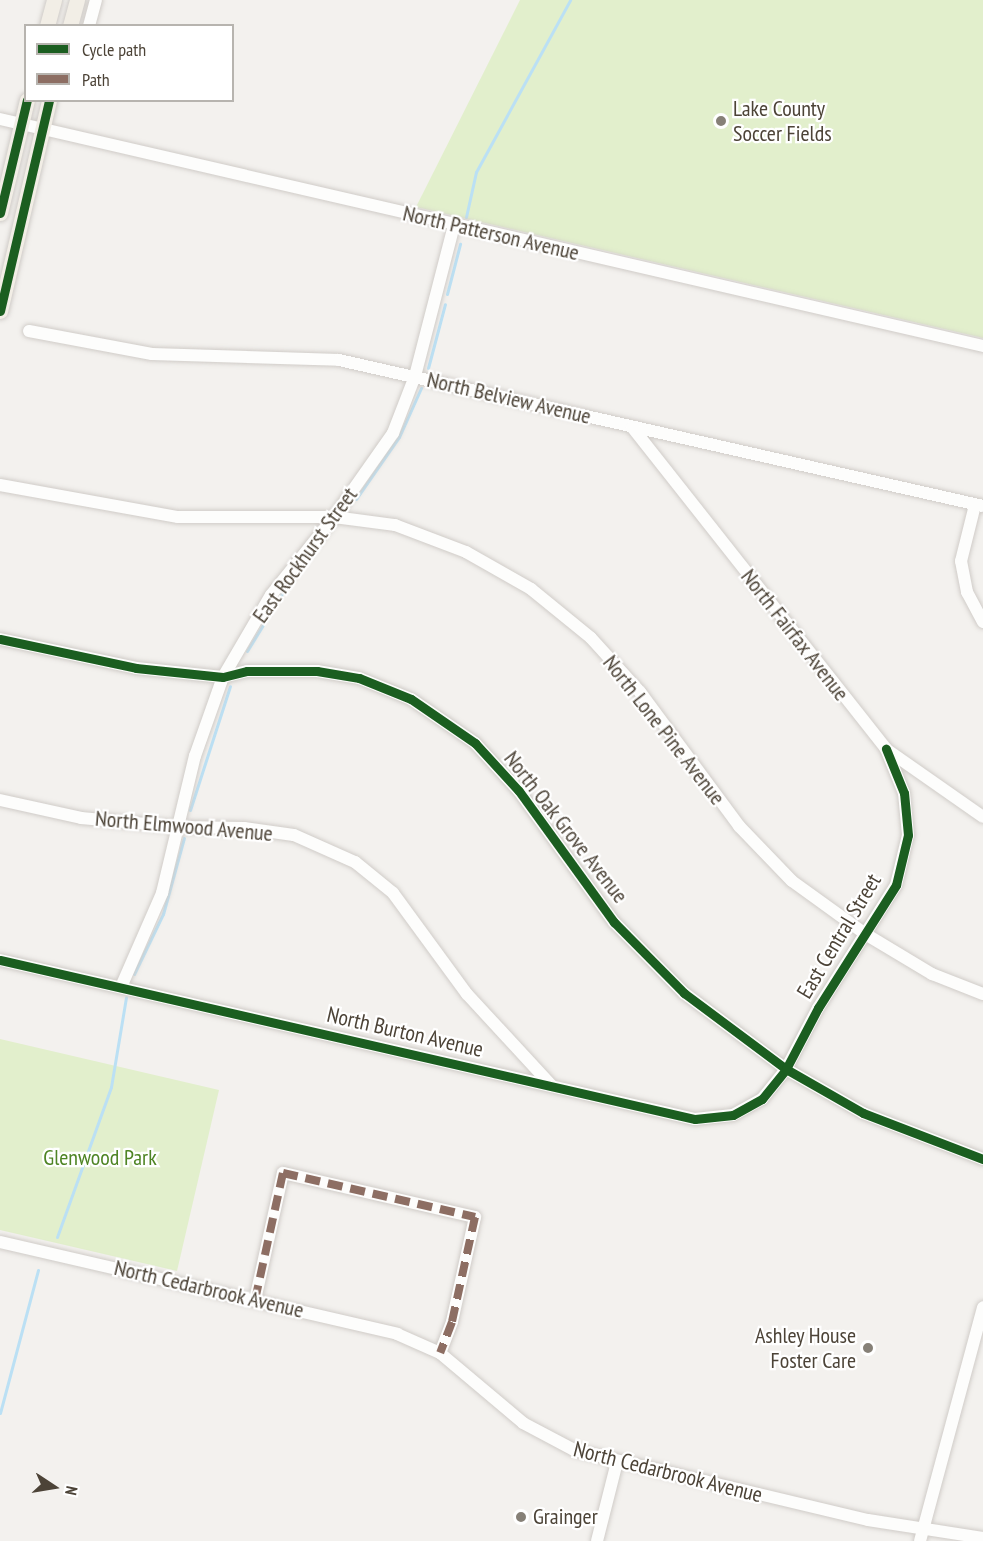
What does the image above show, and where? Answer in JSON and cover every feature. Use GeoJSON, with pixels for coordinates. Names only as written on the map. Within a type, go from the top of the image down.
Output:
{"type":"FeatureCollection","features":[{"type":"Feature","properties":{"kind":"main road"},"geometry":{"type":"LineString","coordinates":[[48,24],[54,0]]}},
{"type":"Feature","properties":{"kind":"main road"},"geometry":{"type":"LineString","coordinates":[[71,24],[77,0]]}},
{"type":"Feature","properties":{"kind":"main road"},"geometry":{"type":"LineString","coordinates":[[0,213],[26,102]]}},
{"type":"Feature","properties":{"kind":"main road"},"geometry":{"type":"LineString","coordinates":[[0,310],[48,102]]}},
{"type":"Feature","properties":{"kind":"street"},"geometry":{"type":"LineString","coordinates":[[90,24],[96,0]]}},
{"type":"Feature","properties":{"kind":"street","name":"North Patterson Avenue"},"geometry":{"type":"LineString","coordinates":[[0,119],[983,346]]}},
{"type":"Feature","properties":{"kind":"street","name":"East Rockhurst Street"},"geometry":{"type":"LineString","coordinates":[[121,987],[162,893],[195,756],[223,677],[272,595],[334,517],[393,433],[415,376],[454,225]]}},
{"type":"Feature","properties":{"kind":"street","name":"North Belview Avenue"},"geometry":{"type":"LineString","coordinates":[[29,331],[152,354],[312,357],[415,376],[979,506]]}},
{"type":"Feature","properties":{"kind":"street","name":"North Fairfax Avenue"},"geometry":{"type":"LineString","coordinates":[[632,427],[886,749],[918,775],[983,818]]}},
{"type":"Feature","properties":{"kind":"street","name":"North Lone Pine Avenue"},"geometry":{"type":"LineString","coordinates":[[0,485],[178,517],[334,517],[395,525],[466,552],[531,589],[591,638],[640,692],[739,826],[792,881],[867,935],[932,974],[983,994]]}},
{"type":"Feature","properties":{"kind":"street"},"geometry":{"type":"LineString","coordinates":[[979,506],[961,561],[967,592],[983,622]]}},
{"type":"Feature","properties":{"kind":"street","name":"North Oak Grove Avenue"},"geometry":{"type":"LineString","coordinates":[[0,639],[136,668],[223,677],[247,672],[317,671],[359,678],[411,699],[475,743],[519,790],[614,922],[684,993],[786,1069],[863,1113],[983,1159]]}},
{"type":"Feature","properties":{"kind":"street","name":"East Central Street"},"geometry":{"type":"LineString","coordinates":[[786,1069],[818,1008],[867,935],[896,885],[908,835],[904,793],[886,749]]}},
{"type":"Feature","properties":{"kind":"street"},"geometry":{"type":"LineString","coordinates":[[904,793],[918,775]]}},
{"type":"Feature","properties":{"kind":"street","name":"North Elmwood Avenue"},"geometry":{"type":"LineString","coordinates":[[0,800],[81,818],[179,827],[244,828],[294,835],[355,862],[393,893],[467,994],[551,1085]]}},
{"type":"Feature","properties":{"kind":"street","name":"North Burton Avenue"},"geometry":{"type":"LineString","coordinates":[[0,960],[695,1119],[733,1115],[762,1099],[786,1069]]}},
{"type":"Feature","properties":{"kind":"street"},"geometry":{"type":"LineString","coordinates":[[513,1076],[524,1056]]}},
{"type":"Feature","properties":{"kind":"street"},"geometry":{"type":"LineString","coordinates":[[255,1300],[283,1173],[475,1217],[452,1322],[440,1353]]}},
{"type":"Feature","properties":{"kind":"street","name":"North Cedarbrook Avenue"},"geometry":{"type":"LineString","coordinates":[[0,1242],[377,1327],[440,1353],[539,1434],[574,1450],[868,1520],[983,1538]]}},
{"type":"Feature","properties":{"kind":"street"},"geometry":{"type":"LineString","coordinates":[[920,1541],[983,1306]]}},
{"type":"Feature","properties":{"kind":"street"},"geometry":{"type":"LineString","coordinates":[[597,1541],[617,1462]]}},
{"type":"Feature","properties":{"kind":"green space","name":"Lake County Soccer Fields"},"geometry":{"type":"Polygon","coordinates":[[[520,0],[983,0],[983,338],[416,207],[520,0]]]}},
{"type":"Feature","properties":{"kind":"green space","name":"Glenwood Park"},"geometry":{"type":"Polygon","coordinates":[[[0,1039],[219,1090],[177,1271],[0,1230],[0,1039]]]}},
{"type":"Feature","properties":{"kind":"waterway"},"geometry":{"type":"LineString","coordinates":[[466,217],[476,172],[570,0]]}},
{"type":"Feature","properties":{"kind":"waterway"},"geometry":{"type":"LineString","coordinates":[[447,294],[460,244]]}},
{"type":"Feature","properties":{"kind":"waterway"},"geometry":{"type":"LineString","coordinates":[[428,368],[445,304]]}},
{"type":"Feature","properties":{"kind":"waterway"},"geometry":{"type":"LineString","coordinates":[[356,499],[399,437],[421,388]]}},
{"type":"Feature","properties":{"kind":"waterway"},"geometry":{"type":"LineString","coordinates":[[247,651],[291,579]]}},
{"type":"Feature","properties":{"kind":"waterway"},"geometry":{"type":"LineString","coordinates":[[190,810],[230,686]]}},
{"type":"Feature","properties":{"kind":"waterway"},"geometry":{"type":"LineString","coordinates":[[134,974],[163,914],[184,838]]}},
{"type":"Feature","properties":{"kind":"waterway"},"geometry":{"type":"LineString","coordinates":[[57,1237],[111,1087],[126,997]]}},
{"type":"Feature","properties":{"kind":"waterway"},"geometry":{"type":"LineString","coordinates":[[0,1413],[38,1270]]}},
{"type":"Feature","properties":{"kind":"marked path"},"geometry":{"type":"LineString","coordinates":[[255,1300],[283,1173],[475,1217],[452,1322],[440,1353]]}},
{"type":"Feature","properties":{"kind":"cycle path"},"geometry":{"type":"LineString","coordinates":[[0,213],[27,102]]}},
{"type":"Feature","properties":{"kind":"cycle path"},"geometry":{"type":"LineString","coordinates":[[0,311],[49,102]]}},
{"type":"Feature","properties":{"kind":"cycle path"},"geometry":{"type":"LineString","coordinates":[[0,639],[136,668],[223,677],[247,671],[317,671],[359,678],[411,699],[475,743],[519,791],[614,922],[684,993],[786,1069],[863,1113],[983,1159]]}},
{"type":"Feature","properties":{"kind":"cycle path"},"geometry":{"type":"LineString","coordinates":[[0,960],[695,1119],[733,1115],[762,1099],[786,1069],[818,1008],[896,885],[908,835],[904,793],[886,749]]}},
{"type":"Feature","properties":{"kind":"place","name":"Lake County Soccer Fields"},"geometry":{"type":"Point","coordinates":[721,121]}},
{"type":"Feature","properties":{"kind":"place","name":"Ashley House Foster Care"},"geometry":{"type":"Point","coordinates":[868,1348]}},
{"type":"Feature","properties":{"kind":"place","name":"Grainger"},"geometry":{"type":"Point","coordinates":[521,1517]}}]}
